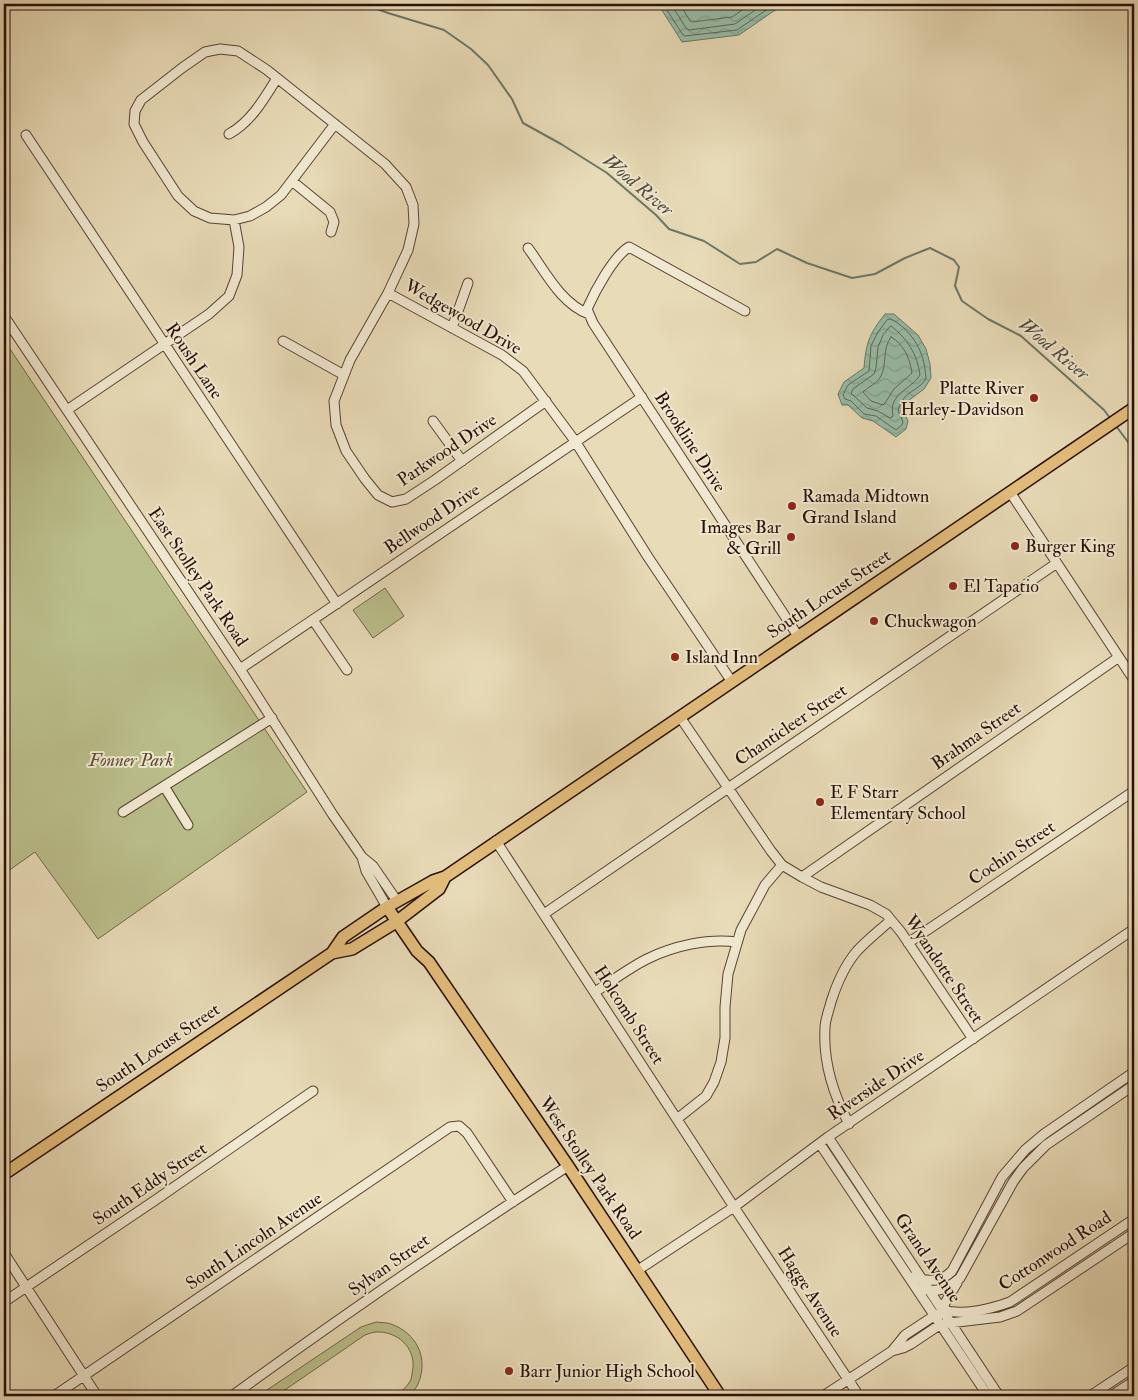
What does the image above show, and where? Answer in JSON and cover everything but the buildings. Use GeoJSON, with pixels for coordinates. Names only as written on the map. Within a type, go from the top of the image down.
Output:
{"type":"FeatureCollection","features":[{"type":"Feature","properties":{"kind":"main road","name":"South Locust Street"},"geometry":{"type":"LineString","coordinates":[[4,1174],[332,953],[343,937],[392,904],[433,881],[445,877],[1134,408]]}},
{"type":"Feature","properties":{"kind":"main road","name":"South Locust Street"},"geometry":{"type":"LineString","coordinates":[[332,953],[352,949],[400,920],[439,889],[445,877]]}},
{"type":"Feature","properties":{"kind":"main road","name":"West Stolley Park Road"},"geometry":{"type":"LineString","coordinates":[[392,904],[417,951],[429,962],[568,1166],[720,1396]]}},
{"type":"Feature","properties":{"kind":"street","name":"Wedgewood Drive"},"geometry":{"type":"LineString","coordinates":[[234,220],[210,218],[194,211],[178,196],[142,142],[134,124],[134,111],[141,100],[205,52],[220,49],[238,52],[277,78],[386,164],[406,187],[413,205],[414,224],[408,250],[388,293],[502,355],[523,371],[575,441],[648,557],[732,682]]}},
{"type":"Feature","properties":{"kind":"street"},"geometry":{"type":"LineString","coordinates":[[229,134],[238,129],[259,108],[277,78]]}},
{"type":"Feature","properties":{"kind":"street"},"geometry":{"type":"LineString","coordinates":[[67,410],[209,314],[229,296],[238,275],[239,247],[234,220],[250,216],[266,207],[281,195],[335,124]]}},
{"type":"Feature","properties":{"kind":"street","name":"Roush Lane"},"geometry":{"type":"LineString","coordinates":[[26,136],[337,604]]}},
{"type":"Feature","properties":{"kind":"street"},"geometry":{"type":"LineString","coordinates":[[292,181],[330,212],[334,222],[331,232]]}},
{"type":"Feature","properties":{"kind":"street"},"geometry":{"type":"LineString","coordinates":[[589,314],[588,309],[594,293],[622,252],[629,247],[745,311]]}},
{"type":"Feature","properties":{"kind":"street"},"geometry":{"type":"LineString","coordinates":[[528,248],[569,303],[589,314]]}},
{"type":"Feature","properties":{"kind":"street"},"geometry":{"type":"LineString","coordinates":[[452,328],[468,283]]}},
{"type":"Feature","properties":{"kind":"street","name":"Parkwood Drive"},"geometry":{"type":"LineString","coordinates":[[388,293],[350,360],[334,401],[336,425],[346,451],[364,479],[378,495],[392,502],[406,499],[546,402]]}},
{"type":"Feature","properties":{"kind":"street","name":"Brookline Drive"},"geometry":{"type":"LineString","coordinates":[[589,314],[593,323],[798,636]]}},
{"type":"Feature","properties":{"kind":"street","name":"East Stolley Park Road"},"geometry":{"type":"LineString","coordinates":[[4,316],[272,718],[333,815],[362,857],[366,871],[392,904]]}},
{"type":"Feature","properties":{"kind":"street"},"geometry":{"type":"LineString","coordinates":[[283,341],[344,375]]}},
{"type":"Feature","properties":{"kind":"street","name":"Bellwood Drive"},"geometry":{"type":"LineString","coordinates":[[240,669],[642,397]]}},
{"type":"Feature","properties":{"kind":"street"},"geometry":{"type":"LineString","coordinates":[[433,421],[462,461]]}},
{"type":"Feature","properties":{"kind":"street"},"geometry":{"type":"LineString","coordinates":[[1010,492],[1134,680]]}},
{"type":"Feature","properties":{"kind":"street","name":"Chanticleer Street"},"geometry":{"type":"LineString","coordinates":[[544,914],[1057,563]]}},
{"type":"Feature","properties":{"kind":"street"},"geometry":{"type":"LineString","coordinates":[[313,620],[347,670]]}},
{"type":"Feature","properties":{"kind":"street","name":"Brahma Street"},"geometry":{"type":"LineString","coordinates":[[802,877],[1119,657]]}},
{"type":"Feature","properties":{"kind":"street","name":"Wyandotte Street"},"geometry":{"type":"LineString","coordinates":[[680,717],[782,865],[822,887],[870,905],[886,914],[973,1039]]}},
{"type":"Feature","properties":{"kind":"street"},"geometry":{"type":"LineString","coordinates":[[124,812],[272,718]]}},
{"type":"Feature","properties":{"kind":"street"},"geometry":{"type":"LineString","coordinates":[[164,786],[188,825]]}},
{"type":"Feature","properties":{"kind":"street","name":"Cochin Street"},"geometry":{"type":"LineString","coordinates":[[908,943],[1134,791]]}},
{"type":"Feature","properties":{"kind":"street","name":"Holcomb Street"},"geometry":{"type":"LineString","coordinates":[[496,842],[734,1206]]}},
{"type":"Feature","properties":{"kind":"street"},"geometry":{"type":"LineString","coordinates":[[677,1119],[706,1096],[714,1082],[721,1062],[725,1038],[728,974],[737,942],[741,930],[765,886],[782,865]]}},
{"type":"Feature","properties":{"kind":"street"},"geometry":{"type":"LineString","coordinates":[[849,1124],[842,1110],[826,1064],[825,1027],[836,985],[845,968],[857,951],[891,920]]}},
{"type":"Feature","properties":{"kind":"street","name":"Riverside Drive"},"geometry":{"type":"LineString","coordinates":[[638,1270],[734,1206],[828,1137],[1134,929]]}},
{"type":"Feature","properties":{"kind":"street"},"geometry":{"type":"LineString","coordinates":[[595,992],[647,959],[674,948],[705,942],[737,942]]}},
{"type":"Feature","properties":{"kind":"street"},"geometry":{"type":"LineString","coordinates":[[910,1277],[934,1281],[945,1278],[952,1271],[1002,1177],[1026,1150],[1044,1134],[1134,1072]]}},
{"type":"Feature","properties":{"kind":"street"},"geometry":{"type":"LineString","coordinates":[[823,1396],[892,1351],[905,1335],[939,1312],[1013,1182],[1028,1162],[1046,1145],[1134,1086]]}},
{"type":"Feature","properties":{"kind":"street","name":"South Eddy Street"},"geometry":{"type":"LineString","coordinates":[[4,1302],[313,1091]]}},
{"type":"Feature","properties":{"kind":"street","name":"South Lincoln Avenue"},"geometry":{"type":"LineString","coordinates":[[54,1396],[450,1127],[459,1126],[470,1138],[512,1202]]}},
{"type":"Feature","properties":{"kind":"street","name":"Grand Avenue"},"geometry":{"type":"LineString","coordinates":[[828,1137],[929,1290],[939,1312]]}},
{"type":"Feature","properties":{"kind":"street","name":"Grand Avenue"},"geometry":{"type":"LineString","coordinates":[[820,1144],[916,1288],[952,1323],[999,1396]]}},
{"type":"Feature","properties":{"kind":"street","name":"Sylvan Street"},"geometry":{"type":"LineString","coordinates":[[232,1396],[384,1289],[568,1166]]}},
{"type":"Feature","properties":{"kind":"street","name":"Hagge Avenue"},"geometry":{"type":"LineString","coordinates":[[734,1206],[859,1396]]}},
{"type":"Feature","properties":{"kind":"street","name":"Cottonwood Road"},"geometry":{"type":"LineString","coordinates":[[939,1312],[965,1312],[996,1307],[1010,1302],[1134,1220]]}},
{"type":"Feature","properties":{"kind":"street","name":"Cottonwood Road"},"geometry":{"type":"LineString","coordinates":[[941,1324],[1000,1317],[1017,1311],[1134,1233]]}},
{"type":"Feature","properties":{"kind":"street"},"geometry":{"type":"LineString","coordinates":[[4,1253],[97,1396]]}},
{"type":"Feature","properties":{"kind":"street"},"geometry":{"type":"LineString","coordinates":[[916,1288],[929,1290],[945,1289],[960,1278]]}},
{"type":"Feature","properties":{"kind":"street"},"geometry":{"type":"LineString","coordinates":[[892,1351],[911,1344],[941,1324],[939,1312]]}},
{"type":"Feature","properties":{"kind":"street","name":"Grand Avenue"},"geometry":{"type":"LineString","coordinates":[[941,1324],[988,1396]]}},
{"type":"Feature","properties":{"kind":"street"},"geometry":{"type":"LineString","coordinates":[[1090,1396],[1134,1367]]}},
{"type":"Feature","properties":{"kind":"street"},"geometry":{"type":"LineString","coordinates":[[1111,1396],[1134,1381]]}},
{"type":"Feature","properties":{"kind":"green space","name":"Fonner Park"},"geometry":{"type":"Polygon","coordinates":[[[4,340],[307,792],[98,939],[35,852],[4,874],[4,340]]]}},
{"type":"Feature","properties":{"kind":"green space"},"geometry":{"type":"Polygon","coordinates":[[[385,588],[404,616],[373,638],[353,610],[385,588]]]}},
{"type":"Feature","properties":{"kind":"green space"},"geometry":{"type":"Polygon","coordinates":[[[376,1322],[389,1323],[400,1328],[414,1340],[418,1348],[422,1365],[421,1375],[417,1386],[409,1396],[395,1396],[411,1380],[413,1360],[408,1347],[391,1334],[376,1332],[365,1335],[276,1396],[261,1396],[264,1392],[361,1327],[376,1322]]]}},
{"type":"Feature","properties":{"kind":"water"},"geometry":{"type":"Polygon","coordinates":[[[658,4],[784,4],[739,35],[682,42],[658,4]]]}},
{"type":"Feature","properties":{"kind":"water"},"geometry":{"type":"Polygon","coordinates":[[[885,314],[894,314],[918,335],[926,349],[930,364],[931,378],[924,389],[908,401],[903,410],[908,421],[906,429],[896,437],[873,421],[862,418],[848,405],[842,405],[838,394],[844,382],[864,368],[869,339],[885,314]]]}},
{"type":"Feature","properties":{"kind":"waterway","name":"Wood River"},"geometry":{"type":"LineString","coordinates":[[364,4],[444,30],[471,49],[488,65],[512,99],[523,123],[607,173],[656,215],[669,229],[704,241],[740,264],[756,262],[777,249],[807,263],[852,278],[875,274],[905,258],[930,248],[954,260],[959,267],[955,286],[962,301],[988,319],[1021,336],[1104,410],[1110,418]]}},
{"type":"Feature","properties":{"kind":"waterway","name":"Wood River"},"geometry":{"type":"LineString","coordinates":[[1116,426],[1134,450]]}},
{"type":"Feature","properties":{"kind":"place","name":"Platte River Harley-Davidson"},"geometry":{"type":"Point","coordinates":[1034,398]}},
{"type":"Feature","properties":{"kind":"place","name":"Ramada Midtown Grand Island"},"geometry":{"type":"Point","coordinates":[792,506]}},
{"type":"Feature","properties":{"kind":"place","name":"Images Bar & Grill"},"geometry":{"type":"Point","coordinates":[791,537]}},
{"type":"Feature","properties":{"kind":"place","name":"Burger King"},"geometry":{"type":"Point","coordinates":[1015,546]}},
{"type":"Feature","properties":{"kind":"place","name":"El Tapatio"},"geometry":{"type":"Point","coordinates":[953,586]}},
{"type":"Feature","properties":{"kind":"place","name":"Chuckwagon"},"geometry":{"type":"Point","coordinates":[874,621]}},
{"type":"Feature","properties":{"kind":"place","name":"Island Inn"},"geometry":{"type":"Point","coordinates":[675,657]}},
{"type":"Feature","properties":{"kind":"place","name":"E F Starr Elementary School"},"geometry":{"type":"Point","coordinates":[820,802]}},
{"type":"Feature","properties":{"kind":"place","name":"Barr Junior High School"},"geometry":{"type":"Point","coordinates":[509,1371]}}]}
